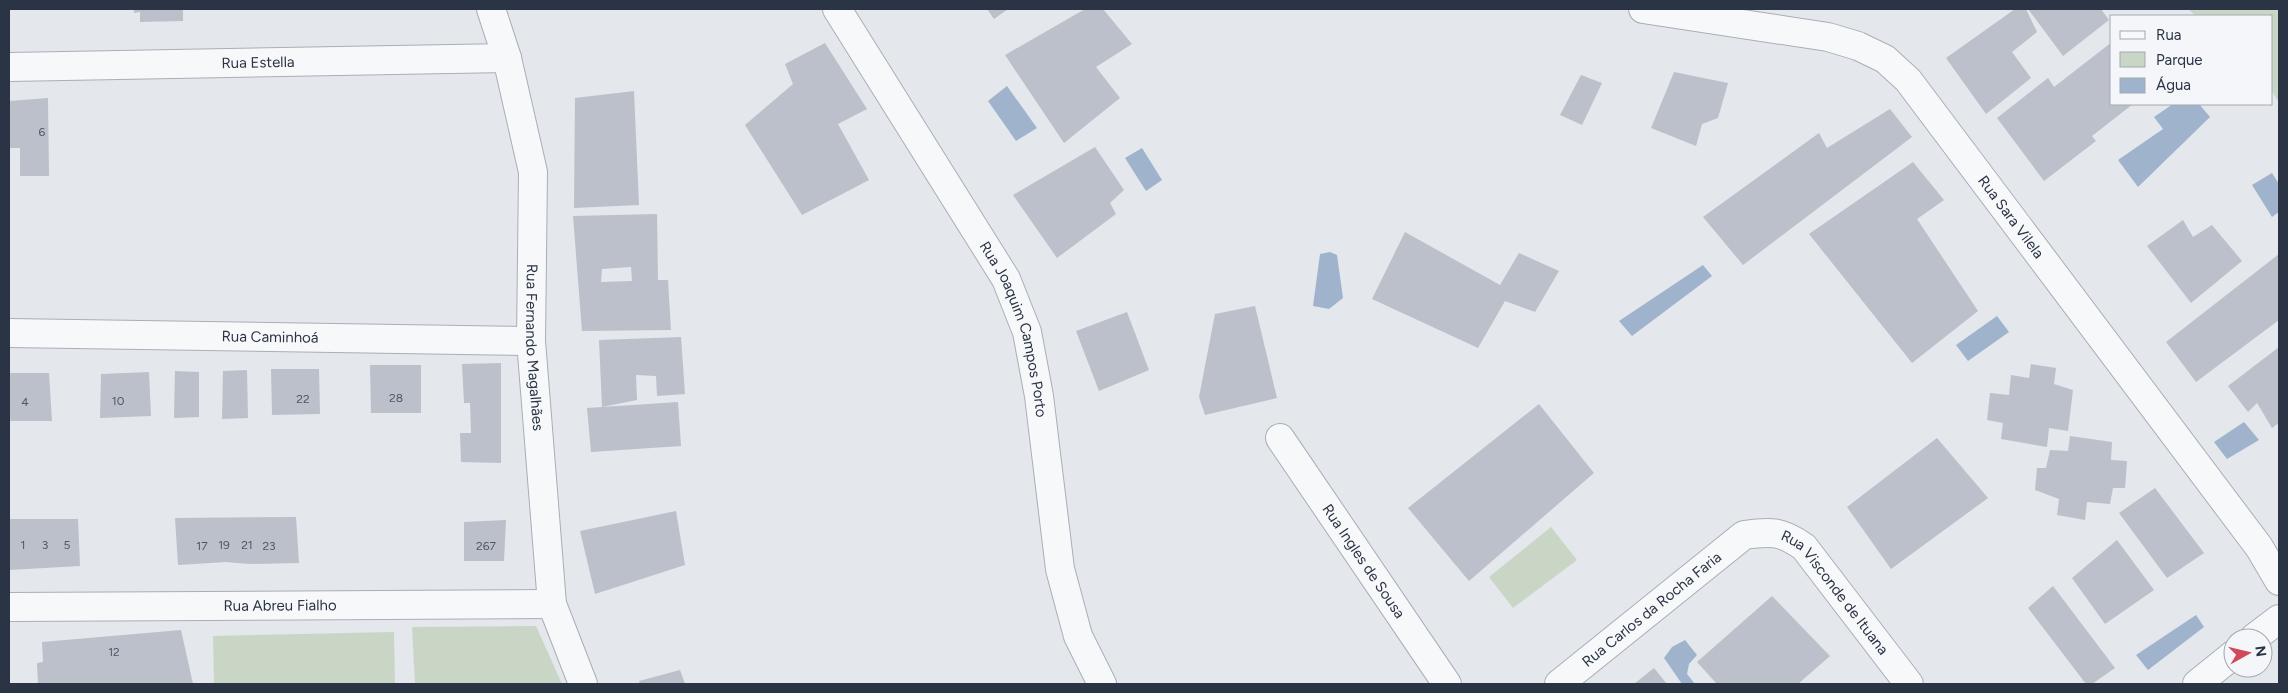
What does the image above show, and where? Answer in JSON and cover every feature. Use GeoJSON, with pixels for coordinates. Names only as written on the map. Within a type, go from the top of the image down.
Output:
{"type":"FeatureCollection","features":[{"type":"Feature","properties":{"kind":"street","name":"Rua Fernando Magalhães"},"geometry":{"type":"LineString","coordinates":[[491,9],[507,58],[532,172],[531,340],[552,604],[583,684]]}},
{"type":"Feature","properties":{"kind":"street","name":"Rua Joaquim Campos Porto"},"geometry":{"type":"LineString","coordinates":[[837,9],[1006,279],[1027,332],[1039,396],[1060,569],[1078,636],[1102,684]]}},
{"type":"Feature","properties":{"kind":"street","name":"Rua Sara Vilela"},"geometry":{"type":"LineString","coordinates":[[1643,9],[1828,36],[1858,46],[1885,59],[1914,88],[2259,547],[2279,581]]}},
{"type":"Feature","properties":{"kind":"street","name":"Rua Estella"},"geometry":{"type":"LineString","coordinates":[[9,67],[507,58]]}},
{"type":"Feature","properties":{"kind":"street","name":"Rua Caminhoá"},"geometry":{"type":"LineString","coordinates":[[9,333],[531,340]]}},
{"type":"Feature","properties":{"kind":"street","name":"Rua Ingles de Sousa"},"geometry":{"type":"LineString","coordinates":[[1280,438],[1447,684]]}},
{"type":"Feature","properties":{"kind":"street","name":"Rua Visconde de Ituana"},"geometry":{"type":"LineString","coordinates":[[1744,535],[1767,532],[1786,534],[1804,547],[1909,684]]}},
{"type":"Feature","properties":{"kind":"street","name":"Rua Carlos da Rocha Faria"},"geometry":{"type":"LineString","coordinates":[[1559,684],[1744,535]]}},
{"type":"Feature","properties":{"kind":"street","name":"Rua Abreu Fialho"},"geometry":{"type":"LineString","coordinates":[[9,607],[552,604]]}},
{"type":"Feature","properties":{"kind":"street"},"geometry":{"type":"LineString","coordinates":[[2267,628],[2279,619]]}},
{"type":"Feature","properties":{"kind":"street"},"geometry":{"type":"LineString","coordinates":[[2197,684],[2223,663]]}},
{"type":"Feature","properties":{"kind":"green space"},"geometry":{"type":"Polygon","coordinates":[[[2188,9],[2279,9],[2279,102],[2273,93],[2273,15],[2195,15],[2188,9]]]}},
{"type":"Feature","properties":{"kind":"green space"},"geometry":{"type":"Polygon","coordinates":[[[1551,527],[1577,560],[1513,608],[1489,577],[1551,527]]]}},
{"type":"Feature","properties":{"kind":"green space"},"geometry":{"type":"Polygon","coordinates":[[[536,626],[562,684],[415,684],[412,627],[536,626]]]}},
{"type":"Feature","properties":{"kind":"green space"},"geometry":{"type":"Polygon","coordinates":[[[394,632],[395,684],[214,684],[213,636],[394,632]]]}},
{"type":"Feature","properties":{"kind":"water"},"geometry":{"type":"Polygon","coordinates":[[[1007,86],[1037,128],[1016,141],[988,101],[1007,86]]]}},
{"type":"Feature","properties":{"kind":"water"},"geometry":{"type":"Polygon","coordinates":[[[2172,105],[2200,105],[2210,117],[2138,187],[2118,160],[2163,129],[2154,117],[2172,105]]]}},
{"type":"Feature","properties":{"kind":"water"},"geometry":{"type":"Polygon","coordinates":[[[1142,148],[1162,180],[1146,191],[1125,158],[1142,148]]]}},
{"type":"Feature","properties":{"kind":"water"},"geometry":{"type":"Polygon","coordinates":[[[2272,173],[2279,184],[2279,212],[2272,217],[2252,185],[2272,173]]]}},
{"type":"Feature","properties":{"kind":"water"},"geometry":{"type":"Polygon","coordinates":[[[1330,252],[1337,255],[1343,298],[1329,309],[1313,306],[1320,254],[1330,252]]]}},
{"type":"Feature","properties":{"kind":"water"},"geometry":{"type":"Polygon","coordinates":[[[1703,265],[1712,276],[1632,336],[1619,321],[1703,265]]]}},
{"type":"Feature","properties":{"kind":"water"},"geometry":{"type":"Polygon","coordinates":[[[1997,316],[2009,332],[1968,361],[1956,345],[1997,316]]]}},
{"type":"Feature","properties":{"kind":"water"},"geometry":{"type":"Polygon","coordinates":[[[2244,422],[2259,440],[2227,459],[2214,442],[2244,422]]]}},
{"type":"Feature","properties":{"kind":"water"},"geometry":{"type":"Polygon","coordinates":[[[2196,615],[2204,627],[2148,670],[2136,655],[2196,615]]]}},
{"type":"Feature","properties":{"kind":"water"},"geometry":{"type":"Polygon","coordinates":[[[1685,640],[1697,655],[1689,664],[1687,674],[1695,684],[1682,684],[1664,658],[1672,647],[1685,640]]]}},
{"type":"Feature","properties":{"kind":"building"},"geometry":{"type":"Polygon","coordinates":[[[134,9],[183,9],[183,21],[140,22],[140,12],[134,13],[134,9]]]}},
{"type":"Feature","properties":{"kind":"building"},"geometry":{"type":"Polygon","coordinates":[[[987,9],[1008,9],[994,19],[987,9]]]}},
{"type":"Feature","properties":{"kind":"building"},"geometry":{"type":"Polygon","coordinates":[[[1085,9],[1103,9],[1132,44],[1096,67],[1120,98],[1064,143],[1005,55],[1085,9]]]}},
{"type":"Feature","properties":{"kind":"building"},"geometry":{"type":"Polygon","coordinates":[[[2015,9],[2026,9],[2037,32],[2012,52],[2031,78],[1986,114],[1946,58],[2015,9]]]}},
{"type":"Feature","properties":{"kind":"building"},"geometry":{"type":"Polygon","coordinates":[[[2028,9],[2101,9],[2109,20],[2063,56],[2028,9]]]}},
{"type":"Feature","properties":{"kind":"building"},"geometry":{"type":"Polygon","coordinates":[[[825,43],[867,109],[838,124],[869,180],[802,215],[745,125],[793,84],[785,64],[825,43]]]}},
{"type":"Feature","properties":{"kind":"building"},"geometry":{"type":"Polygon","coordinates":[[[2110,44],[2110,105],[2132,105],[2092,136],[2096,141],[2044,181],[1997,118],[2048,78],[2054,87],[2110,44]]]}},
{"type":"Feature","properties":{"kind":"building"},"geometry":{"type":"Polygon","coordinates":[[[1674,72],[1728,83],[1718,118],[1702,124],[1696,146],[1651,128],[1674,72]]]}},
{"type":"Feature","properties":{"kind":"building"},"geometry":{"type":"Polygon","coordinates":[[[1581,75],[1602,83],[1582,125],[1560,115],[1581,75]]]}},
{"type":"Feature","properties":{"kind":"building"},"geometry":{"type":"Polygon","coordinates":[[[634,91],[639,205],[574,208],[575,98],[634,91]]]}},
{"type":"Feature","properties":{"kind":"building"},"geometry":{"type":"Polygon","coordinates":[[[48,98],[49,176],[20,176],[20,148],[9,148],[9,101],[48,98]]]}},
{"type":"Feature","properties":{"kind":"building"},"geometry":{"type":"Polygon","coordinates":[[[1890,109],[1912,137],[1743,265],[1703,217],[1819,133],[1827,148],[1890,109]]]}},
{"type":"Feature","properties":{"kind":"building"},"geometry":{"type":"Polygon","coordinates":[[[1095,147],[1124,190],[1110,203],[1116,214],[1057,258],[1013,195],[1095,147]]]}},
{"type":"Feature","properties":{"kind":"building"},"geometry":{"type":"Polygon","coordinates":[[[1913,162],[1944,200],[1917,219],[1978,311],[1912,363],[1809,234],[1913,162]]]}},
{"type":"Feature","properties":{"kind":"building"},"geometry":{"type":"Polygon","coordinates":[[[657,214],[658,280],[668,280],[671,330],[582,331],[573,216],[657,214]],[[631,267],[602,269],[601,282],[632,281],[631,267]]]}},
{"type":"Feature","properties":{"kind":"building"},"geometry":{"type":"Polygon","coordinates":[[[2183,220],[2193,237],[2212,225],[2242,261],[2191,303],[2147,246],[2183,220]]]}},
{"type":"Feature","properties":{"kind":"building"},"geometry":{"type":"Polygon","coordinates":[[[1405,232],[1500,285],[1519,253],[1559,271],[1535,312],[1505,301],[1478,348],[1372,299],[1405,232]]]}},
{"type":"Feature","properties":{"kind":"building"},"geometry":{"type":"Polygon","coordinates":[[[2279,254],[2279,320],[2196,382],[2166,342],[2279,254]]]}},
{"type":"Feature","properties":{"kind":"building"},"geometry":{"type":"Polygon","coordinates":[[[1255,306],[1277,398],[1205,415],[1199,397],[1215,314],[1255,306]]]}},
{"type":"Feature","properties":{"kind":"building"},"geometry":{"type":"Polygon","coordinates":[[[1127,312],[1149,370],[1099,391],[1076,331],[1127,312]]]}},
{"type":"Feature","properties":{"kind":"building"},"geometry":{"type":"Polygon","coordinates":[[[681,337],[685,394],[657,396],[656,376],[636,375],[637,400],[602,407],[599,340],[681,337]]]}},
{"type":"Feature","properties":{"kind":"building"},"geometry":{"type":"Polygon","coordinates":[[[2279,347],[2279,423],[2272,428],[2257,403],[2248,412],[2228,386],[2279,347]]]}},
{"type":"Feature","properties":{"kind":"building"},"geometry":{"type":"Polygon","coordinates":[[[501,363],[501,463],[461,462],[460,433],[471,433],[470,403],[464,403],[462,364],[501,363]]]}},
{"type":"Feature","properties":{"kind":"building"},"geometry":{"type":"Polygon","coordinates":[[[2031,364],[2056,368],[2054,384],[2073,390],[2068,431],[2049,428],[2047,447],[2001,439],[2003,423],[1987,420],[1990,393],[2009,395],[2011,375],[2029,378],[2031,364]]]}},
{"type":"Feature","properties":{"kind":"building"},"geometry":{"type":"Polygon","coordinates":[[[370,365],[421,365],[421,413],[371,413],[370,365]]]}},
{"type":"Feature","properties":{"kind":"building"},"geometry":{"type":"Polygon","coordinates":[[[271,369],[319,369],[320,414],[272,415],[271,369]]]}},
{"type":"Feature","properties":{"kind":"building"},"geometry":{"type":"Polygon","coordinates":[[[247,370],[248,418],[222,419],[223,371],[247,370]]]}},
{"type":"Feature","properties":{"kind":"building"},"geometry":{"type":"Polygon","coordinates":[[[175,371],[199,372],[199,417],[174,418],[175,371]]]}},
{"type":"Feature","properties":{"kind":"building"},"geometry":{"type":"Polygon","coordinates":[[[149,372],[151,416],[100,418],[101,374],[149,372]]]}},
{"type":"Feature","properties":{"kind":"building"},"geometry":{"type":"Polygon","coordinates":[[[9,373],[49,373],[52,421],[9,421],[9,373]]]}},
{"type":"Feature","properties":{"kind":"building"},"geometry":{"type":"Polygon","coordinates":[[[678,402],[681,446],[591,452],[587,408],[678,402]]]}},
{"type":"Feature","properties":{"kind":"building"},"geometry":{"type":"Polygon","coordinates":[[[1539,404],[1594,473],[1469,581],[1408,508],[1539,404]]]}},
{"type":"Feature","properties":{"kind":"building"},"geometry":{"type":"Polygon","coordinates":[[[2070,436],[2112,442],[2111,460],[2127,461],[2125,488],[2113,488],[2110,504],[2087,502],[2085,520],[2057,515],[2059,499],[2035,490],[2037,468],[2046,468],[2050,450],[2068,451],[2070,436]]]}},
{"type":"Feature","properties":{"kind":"building"},"geometry":{"type":"Polygon","coordinates":[[[1937,438],[1988,498],[1891,569],[1847,507],[1937,438]]]}},
{"type":"Feature","properties":{"kind":"building"},"geometry":{"type":"Polygon","coordinates":[[[2155,488],[2204,553],[2167,578],[2119,513],[2155,488]]]}},
{"type":"Feature","properties":{"kind":"building"},"geometry":{"type":"Polygon","coordinates":[[[676,511],[685,565],[595,594],[580,531],[676,511]]]}},
{"type":"Feature","properties":{"kind":"building"},"geometry":{"type":"Polygon","coordinates":[[[296,517],[299,563],[249,564],[226,562],[178,565],[175,518],[296,517]]]}},
{"type":"Feature","properties":{"kind":"building"},"geometry":{"type":"Polygon","coordinates":[[[9,519],[78,519],[80,566],[9,570],[9,519]]]}},
{"type":"Feature","properties":{"kind":"building"},"geometry":{"type":"Polygon","coordinates":[[[506,520],[504,561],[464,561],[464,522],[506,520]]]}},
{"type":"Feature","properties":{"kind":"building"},"geometry":{"type":"Polygon","coordinates":[[[2117,540],[2154,590],[2105,624],[2072,578],[2117,540]]]}},
{"type":"Feature","properties":{"kind":"building"},"geometry":{"type":"Polygon","coordinates":[[[2053,586],[2115,668],[2092,684],[2086,684],[2028,608],[2053,586]]]}},
{"type":"Feature","properties":{"kind":"building"},"geometry":{"type":"Polygon","coordinates":[[[1772,596],[1830,656],[1798,684],[1717,684],[1697,662],[1772,596]]]}},
{"type":"Feature","properties":{"kind":"building"},"geometry":{"type":"Polygon","coordinates":[[[181,630],[193,684],[38,684],[37,663],[43,662],[42,642],[181,630]]]}},
{"type":"Feature","properties":{"kind":"building"},"geometry":{"type":"Polygon","coordinates":[[[1654,668],[1667,684],[1634,684],[1654,668]]]}},
{"type":"Feature","properties":{"kind":"building"},"geometry":{"type":"Polygon","coordinates":[[[680,670],[685,684],[640,684],[639,681],[680,670]]]}}]}
